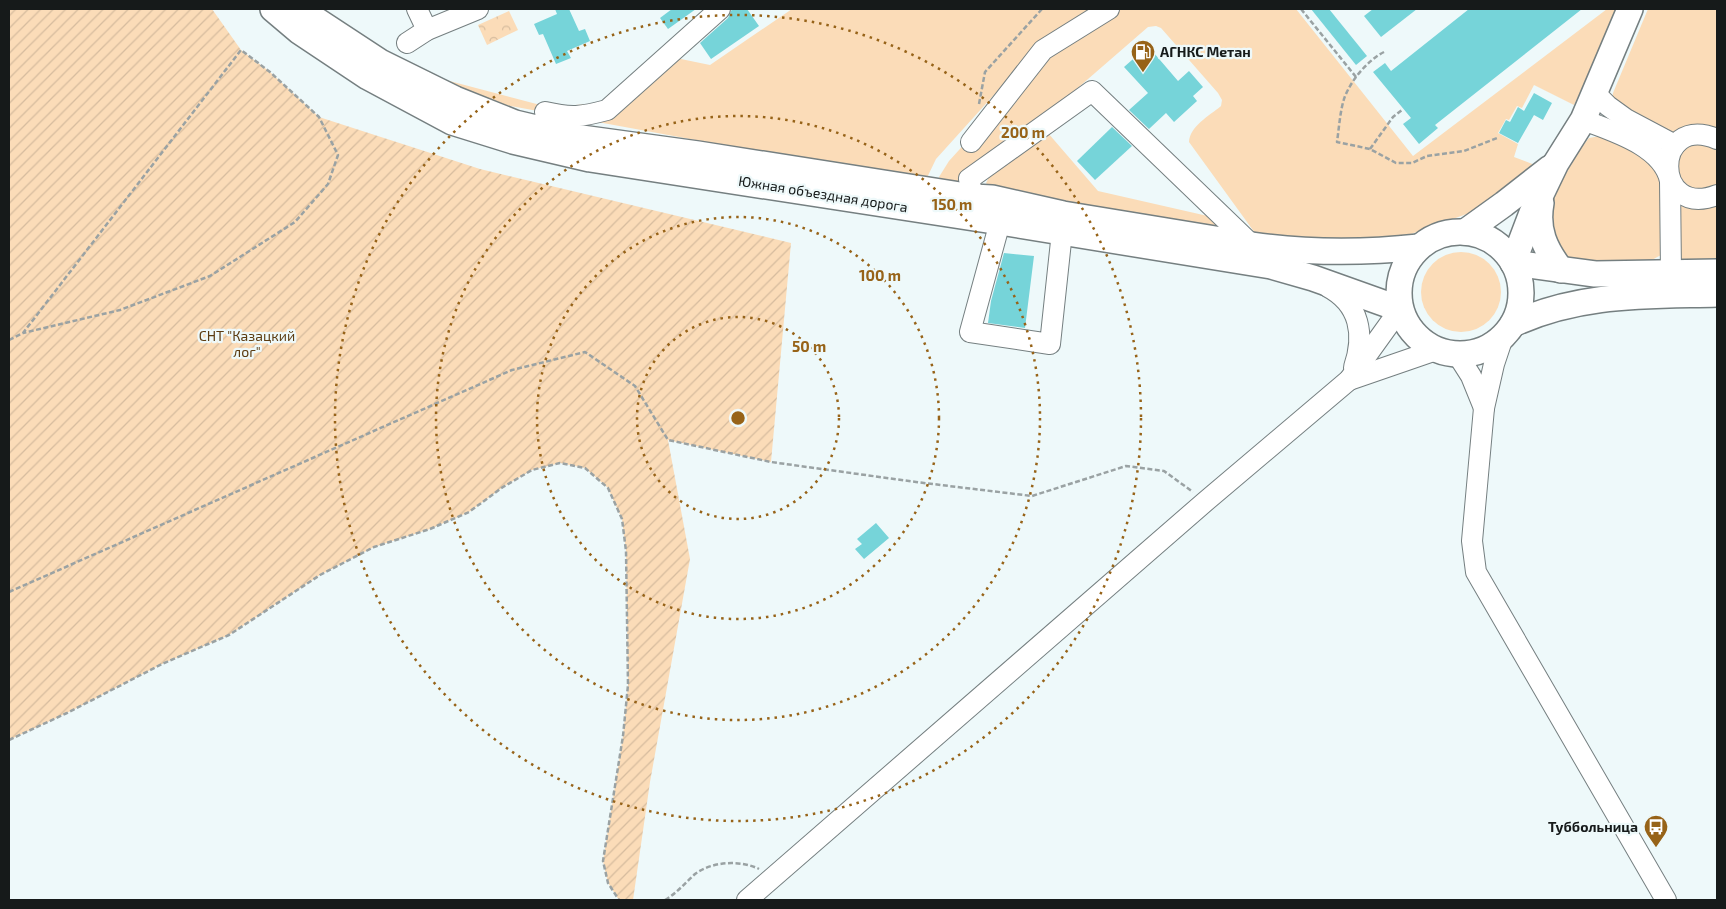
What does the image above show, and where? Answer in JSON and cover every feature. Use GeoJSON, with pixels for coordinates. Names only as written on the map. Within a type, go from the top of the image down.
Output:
{"type":"FeatureCollection","features":[{"type":"Feature","properties":{"kind":"main road","name":"Южная объездная дорога"},"geometry":{"type":"LineString","coordinates":[[273,9],[299,31],[368,77],[452,122],[513,141],[590,159],[971,207],[992,198],[1063,214],[1252,246],[1343,251],[1419,247]]}},
{"type":"Feature","properties":{"kind":"main road","name":"Южная объездная дорога"},"geometry":{"type":"LineString","coordinates":[[304,9],[316,20],[380,62],[455,99],[515,123],[574,137],[698,154],[971,207],[1000,222],[1271,266],[1314,278],[1400,309]]}},
{"type":"Feature","properties":{"kind":"main road"},"geometry":{"type":"LineString","coordinates":[[1513,262],[1532,214],[1556,163],[1583,120],[1630,9]]}},
{"type":"Feature","properties":{"kind":"main road"},"geometry":{"type":"LineString","coordinates":[[1465,232],[1556,163]]}},
{"type":"Feature","properties":{"kind":"main road"},"geometry":{"type":"LineString","coordinates":[[1556,163],[1543,191],[1540,223],[1542,238],[1548,253],[1561,270]]}},
{"type":"Feature","properties":{"kind":"main road"},"geometry":{"type":"LineString","coordinates":[[1508,330],[1520,304],[1520,282],[1513,262],[1500,247],[1484,237],[1465,232],[1448,233],[1433,238],[1419,247],[1408,260],[1401,276],[1398,292],[1400,309],[1408,326],[1420,340],[1446,352],[1482,350],[1508,330],[1534,314],[1572,303],[1614,297],[1717,294]]}},
{"type":"Feature","properties":{"kind":"main road"},"geometry":{"type":"LineString","coordinates":[[1513,262],[1595,274],[1717,272]]}},
{"type":"Feature","properties":{"kind":"street"},"geometry":{"type":"LineString","coordinates":[[417,9],[428,30]]}},
{"type":"Feature","properties":{"kind":"street"},"geometry":{"type":"LineString","coordinates":[[407,43],[428,30],[478,9]]}},
{"type":"Feature","properties":{"kind":"street"},"geometry":{"type":"LineString","coordinates":[[545,112],[566,117],[588,115],[607,110],[720,9]]}},
{"type":"Feature","properties":{"kind":"street"},"geometry":{"type":"LineString","coordinates":[[972,142],[1043,50],[1109,9]]}},
{"type":"Feature","properties":{"kind":"street"},"geometry":{"type":"LineString","coordinates":[[971,207],[969,179],[1092,91],[1252,246]]}},
{"type":"Feature","properties":{"kind":"street"},"geometry":{"type":"LineString","coordinates":[[1594,92],[1608,106],[1626,119],[1676,145]]}},
{"type":"Feature","properties":{"kind":"street"},"geometry":{"type":"LineString","coordinates":[[1583,120],[1625,136],[1648,150],[1668,171],[1674,186],[1686,196],[1701,200],[1717,195]]}},
{"type":"Feature","properties":{"kind":"street"},"geometry":{"type":"LineString","coordinates":[[1671,274],[1670,181],[1668,171],[1670,153],[1676,145],[1689,136],[1705,134],[1717,139]]}},
{"type":"Feature","properties":{"kind":"street"},"geometry":{"type":"LineString","coordinates":[[1000,222],[970,332],[1050,344],[1062,232]]}},
{"type":"Feature","properties":{"kind":"street"},"geometry":{"type":"LineString","coordinates":[[1314,278],[1338,292],[1357,319],[1361,338],[1358,355],[1349,380]]}},
{"type":"Feature","properties":{"kind":"street"},"geometry":{"type":"LineString","coordinates":[[747,900],[1206,501],[1349,380],[1400,309]]}},
{"type":"Feature","properties":{"kind":"street"},"geometry":{"type":"LineString","coordinates":[[1508,330],[1494,364],[1484,408],[1472,541],[1476,572],[1666,900]]}},
{"type":"Feature","properties":{"kind":"street"},"geometry":{"type":"LineString","coordinates":[[1349,380],[1446,352],[1471,376],[1484,408]]}},
{"type":"Feature","properties":{"kind":"path"},"geometry":{"type":"LineString","coordinates":[[1301,9],[1356,77]]}},
{"type":"Feature","properties":{"kind":"path"},"geometry":{"type":"LineString","coordinates":[[9,340],[22,333],[120,310],[210,276],[295,222],[328,184],[338,155],[319,117],[270,72],[241,50],[22,333]]}},
{"type":"Feature","properties":{"kind":"path"},"geometry":{"type":"LineString","coordinates":[[1384,52],[1375,56],[1356,77],[1345,97],[1337,142],[1370,148],[1396,163],[1412,163],[1434,154],[1464,150],[1497,138]]}},
{"type":"Feature","properties":{"kind":"path"},"geometry":{"type":"LineString","coordinates":[[1370,148],[1394,117],[1402,110]]}},
{"type":"Feature","properties":{"kind":"path"},"geometry":{"type":"LineString","coordinates":[[9,592],[512,370],[585,352],[635,386],[668,440],[771,462],[1032,496],[1126,466],[1164,471],[1206,501]]}},
{"type":"Feature","properties":{"kind":"path"},"geometry":{"type":"LineString","coordinates":[[9,740],[67,713],[162,664],[229,635],[320,575],[374,547],[430,529],[469,512],[503,487],[532,470],[560,463],[585,468],[608,488],[622,519],[626,551],[628,685],[623,736],[603,861],[608,883],[619,900]]}},
{"type":"Feature","properties":{"kind":"path"},"geometry":{"type":"LineString","coordinates":[[665,900],[672,896],[696,873],[714,865],[730,864],[755,867],[774,876]]}},
{"type":"Feature","properties":{"kind":"green space","name":"СНТ \"Казацкий лог\""},"geometry":{"type":"Polygon","coordinates":[[[9,9],[212,9],[241,50],[270,72],[319,117],[480,169],[791,243],[771,462],[668,440],[690,559],[650,782],[633,900],[619,900],[608,883],[603,861],[623,736],[628,685],[626,551],[622,519],[608,488],[585,468],[560,463],[532,470],[503,487],[469,512],[430,529],[374,547],[320,575],[229,635],[162,664],[67,713],[9,740],[9,9]]]}},
{"type":"Feature","properties":{"kind":"green space"},"geometry":{"type":"Polygon","coordinates":[[[792,9],[1098,9],[1038,46],[936,159],[923,186],[717,144],[483,101],[438,80],[442,79],[548,107],[565,109],[575,105],[617,102],[676,58],[710,65],[792,9]]]}},
{"type":"Feature","properties":{"kind":"green space"},"geometry":{"type":"Polygon","coordinates":[[[1119,9],[1296,9],[1413,156],[1607,9],[1620,9],[1574,105],[1534,85],[1522,108],[1517,106],[1509,120],[1506,119],[1498,133],[1518,144],[1514,157],[1535,165],[1486,207],[1389,242],[1278,240],[1255,233],[1189,142],[1196,126],[1221,106],[1222,100],[1161,28],[1156,26],[1148,27],[960,190],[942,183],[939,177],[949,161],[1047,53],[1119,9]]]}},
{"type":"Feature","properties":{"kind":"green space"},"geometry":{"type":"Polygon","coordinates":[[[1648,9],[1717,9],[1717,129],[1663,131],[1612,101],[1613,93],[1648,9]]]}},
{"type":"Feature","properties":{"kind":"green space"},"geometry":{"type":"Polygon","coordinates":[[[509,11],[518,30],[487,45],[478,25],[509,11]]]}},
{"type":"Feature","properties":{"kind":"green space"},"geometry":{"type":"Polygon","coordinates":[[[1048,133],[1098,191],[1212,217],[1224,231],[993,191],[986,183],[989,177],[1048,133]]]}},
{"type":"Feature","properties":{"kind":"green space"},"geometry":{"type":"Polygon","coordinates":[[[1600,136],[1640,154],[1659,173],[1663,254],[1648,262],[1570,262],[1549,243],[1550,200],[1581,148],[1589,138],[1600,136]]]}},
{"type":"Feature","properties":{"kind":"green space"},"geometry":{"type":"Polygon","coordinates":[[[1701,140],[1717,147],[1717,186],[1697,190],[1689,187],[1677,172],[1682,150],[1701,140]]]}},
{"type":"Feature","properties":{"kind":"green space"},"geometry":{"type":"Polygon","coordinates":[[[1675,197],[1717,204],[1717,259],[1676,259],[1675,197]]]}},
{"type":"Feature","properties":{"kind":"green space"},"geometry":{"type":"Polygon","coordinates":[[[1461,252],[1476,255],[1489,264],[1498,277],[1501,292],[1498,307],[1489,320],[1476,329],[1461,332],[1446,329],[1433,320],[1424,307],[1421,292],[1424,277],[1433,264],[1446,255],[1461,252]]]}},
{"type":"Feature","properties":{"kind":"building"},"geometry":{"type":"Polygon","coordinates":[[[555,9],[569,9],[579,31],[585,29],[590,41],[567,51],[571,58],[556,64],[543,34],[539,35],[534,24],[557,14],[555,9]]]}},
{"type":"Feature","properties":{"kind":"building"},"geometry":{"type":"Polygon","coordinates":[[[672,9],[696,9],[668,29],[660,18],[672,9]]]}},
{"type":"Feature","properties":{"kind":"building"},"geometry":{"type":"Polygon","coordinates":[[[732,9],[747,9],[759,26],[711,59],[700,43],[728,18],[732,9]]]}},
{"type":"Feature","properties":{"kind":"building"},"geometry":{"type":"Polygon","coordinates":[[[1311,9],[1329,9],[1367,56],[1356,65],[1311,9]]]}},
{"type":"Feature","properties":{"kind":"building"},"geometry":{"type":"Polygon","coordinates":[[[1373,9],[1417,9],[1381,37],[1364,16],[1373,9]]]}},
{"type":"Feature","properties":{"kind":"building"},"geometry":{"type":"Polygon","coordinates":[[[1469,9],[1582,9],[1435,125],[1438,128],[1419,144],[1403,124],[1411,118],[1373,72],[1385,63],[1391,71],[1469,9]]]}},
{"type":"Feature","properties":{"kind":"building"},"geometry":{"type":"Polygon","coordinates":[[[1148,46],[1178,81],[1189,71],[1203,87],[1193,96],[1197,101],[1174,122],[1166,113],[1149,129],[1129,110],[1148,93],[1124,67],[1148,46]]]}},
{"type":"Feature","properties":{"kind":"building"},"geometry":{"type":"Polygon","coordinates":[[[1534,93],[1552,103],[1543,120],[1534,115],[1518,143],[1499,133],[1506,120],[1510,122],[1518,107],[1524,111],[1534,93]]]}},
{"type":"Feature","properties":{"kind":"building"},"geometry":{"type":"Polygon","coordinates":[[[1112,127],[1132,146],[1095,180],[1077,161],[1112,127]]]}},
{"type":"Feature","properties":{"kind":"building"},"geometry":{"type":"Polygon","coordinates":[[[1004,253],[1034,256],[1025,328],[988,323],[991,301],[1004,253]]]}},
{"type":"Feature","properties":{"kind":"building"},"geometry":{"type":"Polygon","coordinates":[[[876,523],[889,538],[864,559],[855,549],[862,544],[857,539],[876,523]]]}},
{"type":"Feature","properties":{"kind":"place","name":"АГНКС Метан"},"geometry":{"type":"Point","coordinates":[1143,73]}},
{"type":"Feature","properties":{"kind":"place","name":"Туббольница"},"geometry":{"type":"Point","coordinates":[1656,848]}}]}
